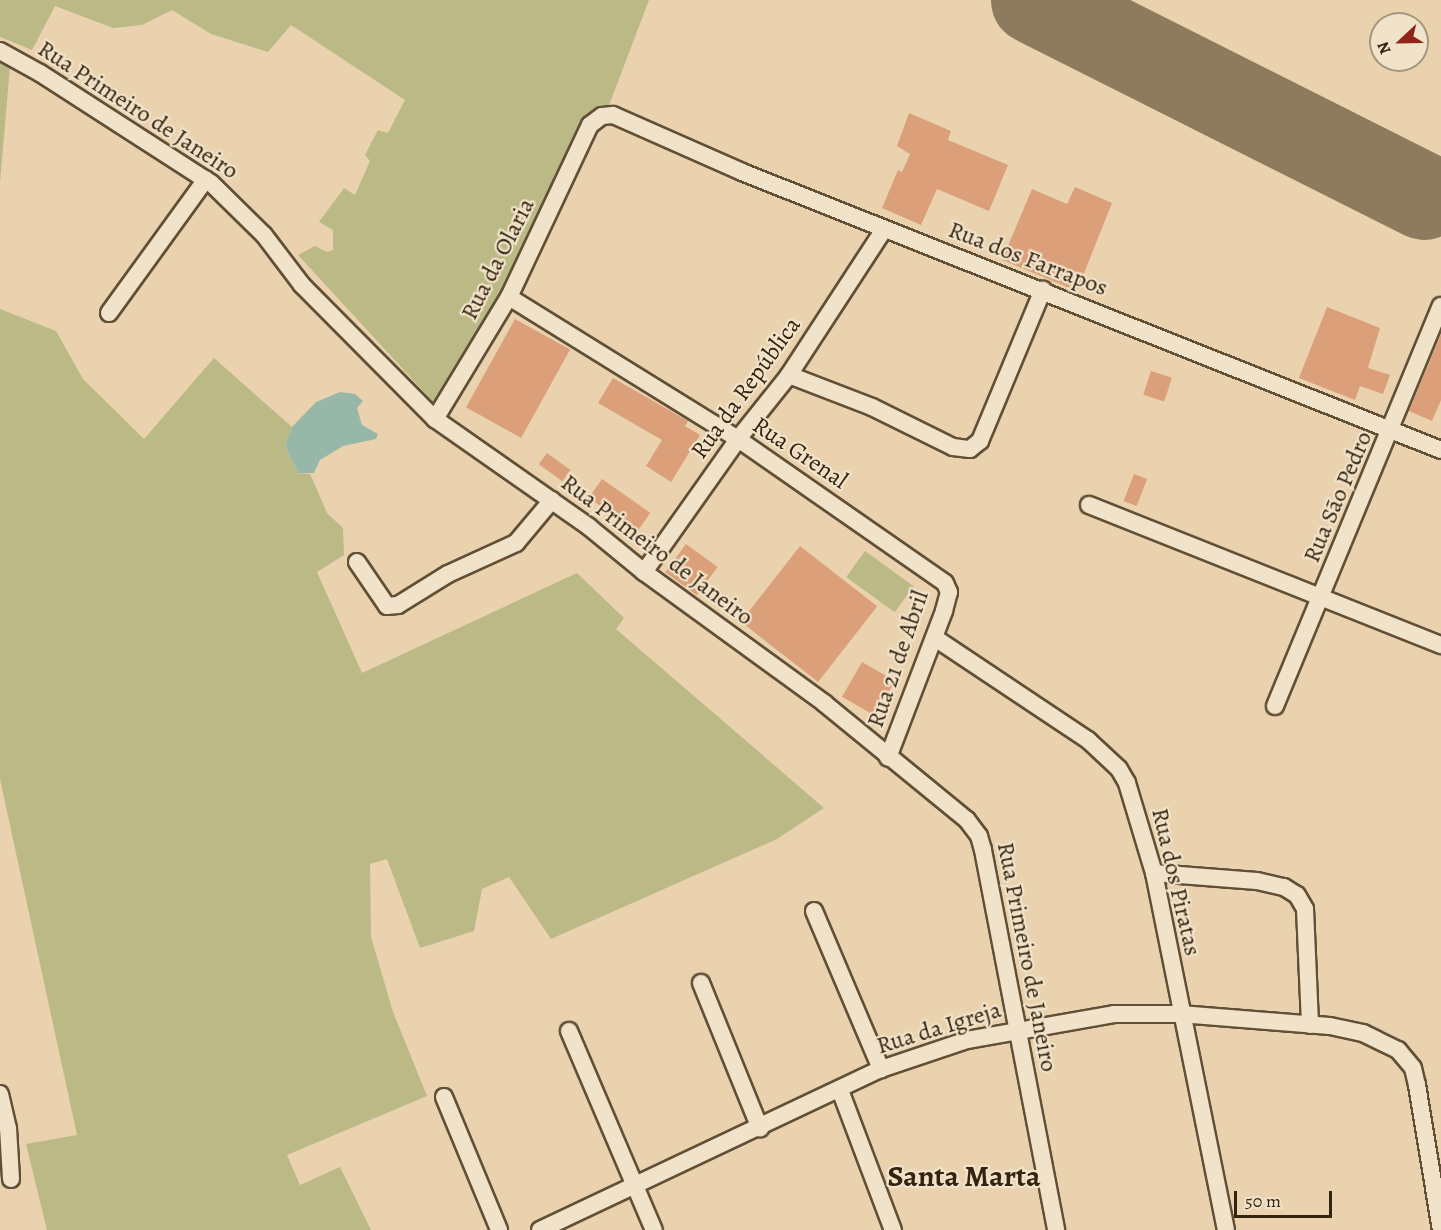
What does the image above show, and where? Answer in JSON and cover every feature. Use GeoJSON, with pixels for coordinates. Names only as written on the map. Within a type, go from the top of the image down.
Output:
{"type":"FeatureCollection","features":[{"type":"Feature","properties":{"kind":"street","name":"Rua Primeiro de Janeiro"},"geometry":{"type":"LineString","coordinates":[[0,51],[40,72],[206,179],[230,198],[302,285],[435,419],[552,500],[644,572],[824,703],[888,758],[967,819],[979,836],[1056,1230]]}},
{"type":"Feature","properties":{"kind":"street","name":"Rua dos Farrapos"},"geometry":{"type":"LineString","coordinates":[[597,118],[613,115],[884,229],[1043,290],[1441,450]]}},
{"type":"Feature","properties":{"kind":"street","name":"Rua da Olaria"},"geometry":{"type":"LineString","coordinates":[[435,419],[509,297],[584,137],[597,118]]}},
{"type":"Feature","properties":{"kind":"street"},"geometry":{"type":"LineString","coordinates":[[109,313],[206,179]]}},
{"type":"Feature","properties":{"kind":"street","name":"Rua da República"},"geometry":{"type":"LineString","coordinates":[[644,572],[738,439],[789,375],[884,229]]}},
{"type":"Feature","properties":{"kind":"street"},"geometry":{"type":"LineString","coordinates":[[789,375],[873,407],[953,447],[970,449],[980,441],[1043,290]]}},
{"type":"Feature","properties":{"kind":"street","name":"Rua Grenal"},"geometry":{"type":"LineString","coordinates":[[509,297],[738,439],[940,578]]}},
{"type":"Feature","properties":{"kind":"street","name":"Rua São Pedro"},"geometry":{"type":"LineString","coordinates":[[1275,706],[1392,431],[1441,306]]}},
{"type":"Feature","properties":{"kind":"street"},"geometry":{"type":"LineString","coordinates":[[357,562],[387,606],[394,607],[448,574],[516,543],[552,500]]}},
{"type":"Feature","properties":{"kind":"street"},"geometry":{"type":"LineString","coordinates":[[1089,505],[1323,596],[1441,645]]}},
{"type":"Feature","properties":{"kind":"street","name":"Rua 21 de Abril"},"geometry":{"type":"LineString","coordinates":[[888,758],[935,638],[949,592],[940,578]]}},
{"type":"Feature","properties":{"kind":"street","name":"Rua dos Piratas"},"geometry":{"type":"LineString","coordinates":[[935,638],[1106,755],[1127,783],[1155,873],[1180,1014],[1226,1230]]}},
{"type":"Feature","properties":{"kind":"street"},"geometry":{"type":"LineString","coordinates":[[1155,873],[1257,881],[1284,887],[1297,895],[1305,909],[1310,1025]]}},
{"type":"Feature","properties":{"kind":"street"},"geometry":{"type":"LineString","coordinates":[[814,911],[881,1069]]}},
{"type":"Feature","properties":{"kind":"street"},"geometry":{"type":"LineString","coordinates":[[701,983],[760,1128]]}},
{"type":"Feature","properties":{"kind":"street","name":"Rua da Igreja"},"geometry":{"type":"LineString","coordinates":[[540,1230],[881,1069],[967,1040],[1015,1029],[1114,1014],[1180,1014],[1310,1025],[1363,1033],[1387,1043],[1406,1058],[1417,1085],[1441,1230]]}},
{"type":"Feature","properties":{"kind":"street"},"geometry":{"type":"LineString","coordinates":[[569,1031],[654,1230]]}},
{"type":"Feature","properties":{"kind":"street"},"geometry":{"type":"LineString","coordinates":[[840,1090],[893,1230]]}},
{"type":"Feature","properties":{"kind":"street"},"geometry":{"type":"LineString","coordinates":[[0,1094],[8,1128],[11,1179]]}},
{"type":"Feature","properties":{"kind":"street"},"geometry":{"type":"LineString","coordinates":[[444,1097],[499,1230]]}},
{"type":"Feature","properties":{"kind":"shaded area"},"geometry":{"type":"Polygon","coordinates":[[[0,0],[649,0],[608,108],[584,123],[501,291],[436,405],[298,255],[315,246],[327,252],[333,250],[333,230],[319,222],[344,188],[355,195],[370,161],[365,155],[378,130],[388,133],[405,100],[291,25],[268,52],[211,34],[172,10],[142,25],[113,28],[55,6],[32,50],[0,37],[0,0]]]}},
{"type":"Feature","properties":{"kind":"shaded area"},"geometry":{"type":"Polygon","coordinates":[[[0,61],[10,66],[0,183],[0,61]]]}},
{"type":"Feature","properties":{"kind":"shaded area"},"geometry":{"type":"Polygon","coordinates":[[[0,309],[56,331],[83,379],[144,439],[214,358],[292,427],[285,446],[298,473],[310,474],[327,513],[343,528],[344,555],[317,572],[362,673],[577,573],[624,618],[616,629],[824,808],[777,839],[551,939],[509,877],[482,889],[474,931],[420,948],[387,859],[370,864],[371,937],[393,1012],[427,1096],[287,1155],[300,1185],[340,1167],[371,1230],[47,1230],[26,1144],[77,1135],[0,779],[0,309]]]}},
{"type":"Feature","properties":{"kind":"shaded area"},"geometry":{"type":"Polygon","coordinates":[[[340,392],[355,394],[363,401],[357,408],[362,425],[378,434],[376,439],[343,446],[320,460],[314,473],[298,473],[285,446],[292,427],[316,402],[340,392]]]}},
{"type":"Feature","properties":{"kind":"shaded area"},"geometry":{"type":"Polygon","coordinates":[[[865,551],[914,586],[895,612],[846,577],[865,551]]]}},
{"type":"Feature","properties":{"kind":"building"},"geometry":{"type":"Polygon","coordinates":[[[909,113],[951,131],[948,140],[1008,165],[989,211],[937,189],[921,225],[882,208],[898,170],[902,172],[910,154],[897,146],[909,113]]]}},
{"type":"Feature","properties":{"kind":"building"},"geometry":{"type":"Polygon","coordinates":[[[1075,187],[1112,203],[1077,291],[1002,260],[1032,189],[1067,204],[1075,187]]]}},
{"type":"Feature","properties":{"kind":"building"},"geometry":{"type":"Polygon","coordinates":[[[1327,307],[1380,328],[1368,368],[1390,375],[1383,394],[1360,386],[1355,400],[1299,378],[1327,307]]]}},
{"type":"Feature","properties":{"kind":"building"},"geometry":{"type":"Polygon","coordinates":[[[515,319],[570,350],[521,438],[466,407],[515,319]]]}},
{"type":"Feature","properties":{"kind":"building"},"geometry":{"type":"Polygon","coordinates":[[[1441,334],[1441,400],[1432,421],[1409,411],[1441,334]]]}},
{"type":"Feature","properties":{"kind":"building"},"geometry":{"type":"Polygon","coordinates":[[[1151,371],[1172,378],[1164,402],[1143,395],[1151,371]]]}},
{"type":"Feature","properties":{"kind":"building"},"geometry":{"type":"Polygon","coordinates":[[[613,378],[688,421],[685,426],[700,435],[671,482],[646,466],[662,440],[598,403],[613,378]]]}},
{"type":"Feature","properties":{"kind":"building"},"geometry":{"type":"Polygon","coordinates":[[[547,453],[570,470],[562,481],[539,464],[547,453]]]}},
{"type":"Feature","properties":{"kind":"building"},"geometry":{"type":"Polygon","coordinates":[[[1134,474],[1147,479],[1137,506],[1124,501],[1134,474]]]}},
{"type":"Feature","properties":{"kind":"building"},"geometry":{"type":"Polygon","coordinates":[[[602,479],[650,513],[637,532],[589,498],[602,479]]]}},
{"type":"Feature","properties":{"kind":"building"},"geometry":{"type":"Polygon","coordinates":[[[686,544],[718,567],[697,595],[665,572],[686,544]]]}},
{"type":"Feature","properties":{"kind":"building"},"geometry":{"type":"Polygon","coordinates":[[[800,546],[877,606],[818,682],[741,622],[800,546]]]}},
{"type":"Feature","properties":{"kind":"building"},"geometry":{"type":"Polygon","coordinates":[[[862,662],[895,681],[875,716],[842,697],[862,662]]]}},
{"type":"Feature","properties":{"kind":"runway"},"geometry":{"type":"LineString","coordinates":[[1034,0],[1423,196]]}},
{"type":"Feature","properties":{"kind":"district","name":"Santa Marta"},"geometry":{"type":"Point","coordinates":[964,1176]}}]}
